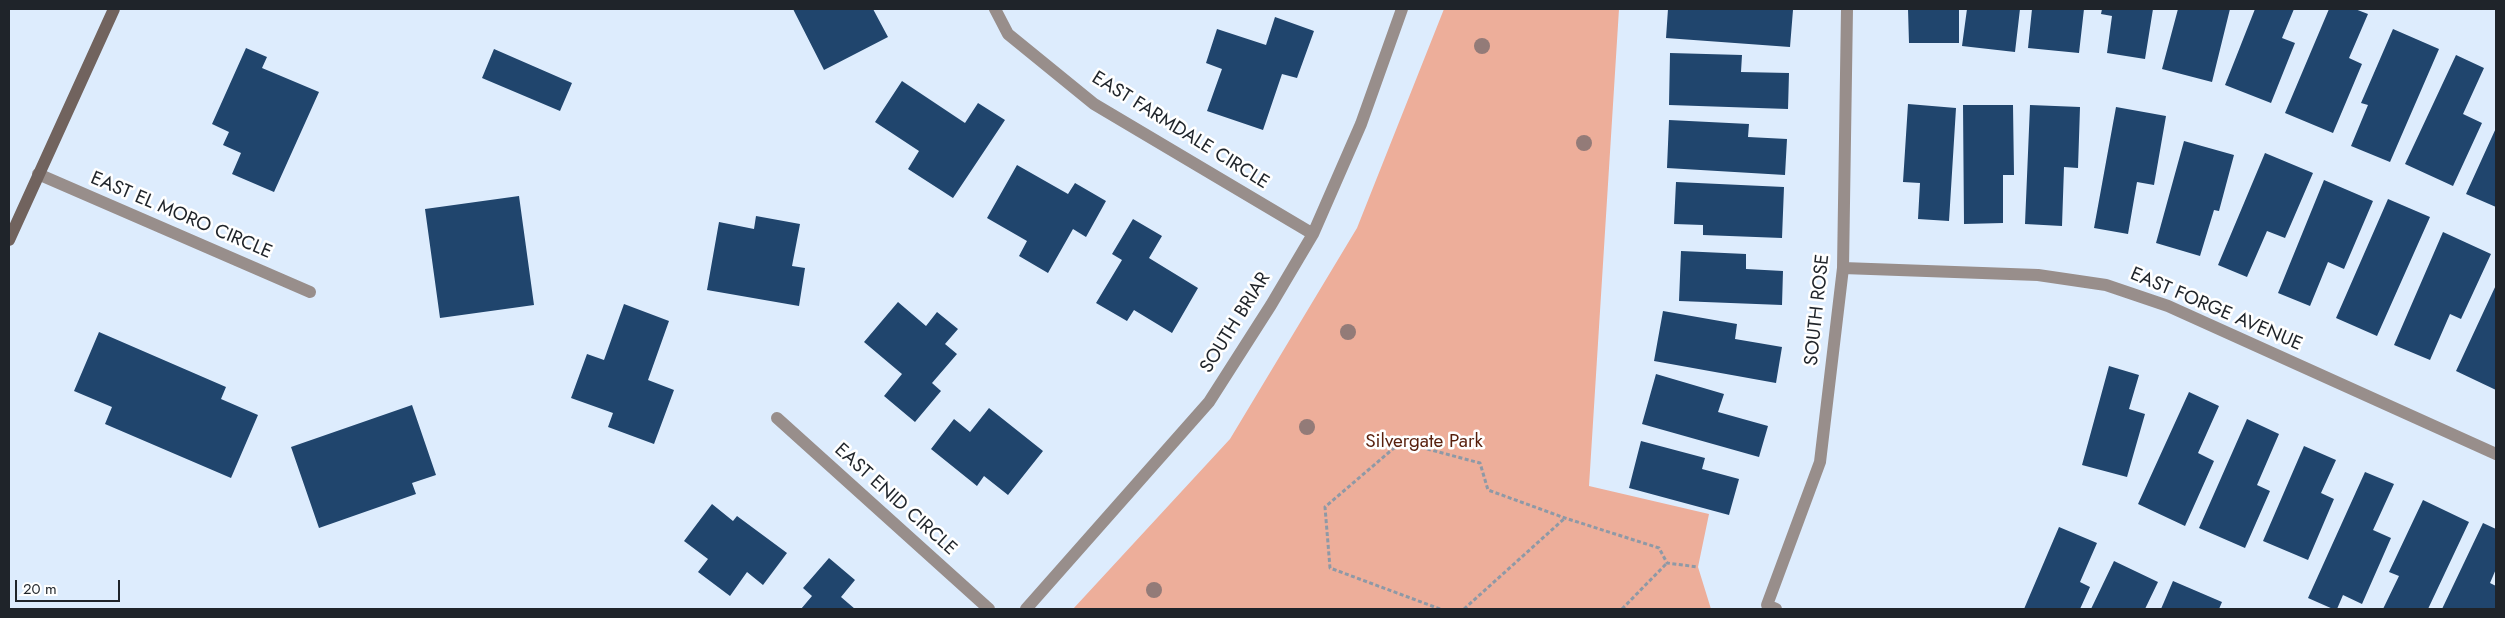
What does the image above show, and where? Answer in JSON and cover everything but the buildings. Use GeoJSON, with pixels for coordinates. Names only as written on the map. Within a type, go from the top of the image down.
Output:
{"type":"FeatureCollection","features":[{"type":"Feature","properties":{"kind":"street"},"geometry":{"type":"LineString","coordinates":[[9,240],[114,9]]}},
{"type":"Feature","properties":{"kind":"street","name":"EAST FARMDALE CIRCLE"},"geometry":{"type":"LineString","coordinates":[[995,9],[1008,34],[1094,104],[1313,234]]}},
{"type":"Feature","properties":{"kind":"street","name":"SOUTH BRIAR"},"geometry":{"type":"LineString","coordinates":[[1026,609],[1209,402],[1313,234],[1362,124],[1402,9]]}},
{"type":"Feature","properties":{"kind":"street","name":"SOUTH ROSE"},"geometry":{"type":"LineString","coordinates":[[1771,607],[1820,462],[1843,268],[1847,9]]}},
{"type":"Feature","properties":{"kind":"street","name":"EAST EL MORO CIRCLE"},"geometry":{"type":"LineString","coordinates":[[38,174],[310,292]]}},
{"type":"Feature","properties":{"kind":"street","name":"EAST FORGE AVENUE"},"geometry":{"type":"LineString","coordinates":[[1843,268],[2038,275],[2106,285],[2168,306],[2496,454]]}},
{"type":"Feature","properties":{"kind":"street","name":"EAST ENID CIRCLE"},"geometry":{"type":"LineString","coordinates":[[777,418],[989,609]]}},
{"type":"Feature","properties":{"kind":"path"},"geometry":{"type":"LineString","coordinates":[[1440,609],[1330,568],[1325,507],[1401,442],[1480,463],[1488,490],[1565,518],[1659,548],[1667,563]]}},
{"type":"Feature","properties":{"kind":"path"},"geometry":{"type":"LineString","coordinates":[[1464,609],[1565,518]]}},
{"type":"Feature","properties":{"kind":"path"},"geometry":{"type":"LineString","coordinates":[[1667,563],[1698,567]]}},
{"type":"Feature","properties":{"kind":"path"},"geometry":{"type":"LineString","coordinates":[[1622,609],[1667,563]]}},
{"type":"Feature","properties":{"kind":"green space","name":"Silvergate Park"},"geometry":{"type":"Polygon","coordinates":[[[1444,9],[1619,9],[1589,486],[1709,514],[1698,567],[1711,609],[1073,609],[1230,439],[1357,228],[1444,9]]]}}]}
